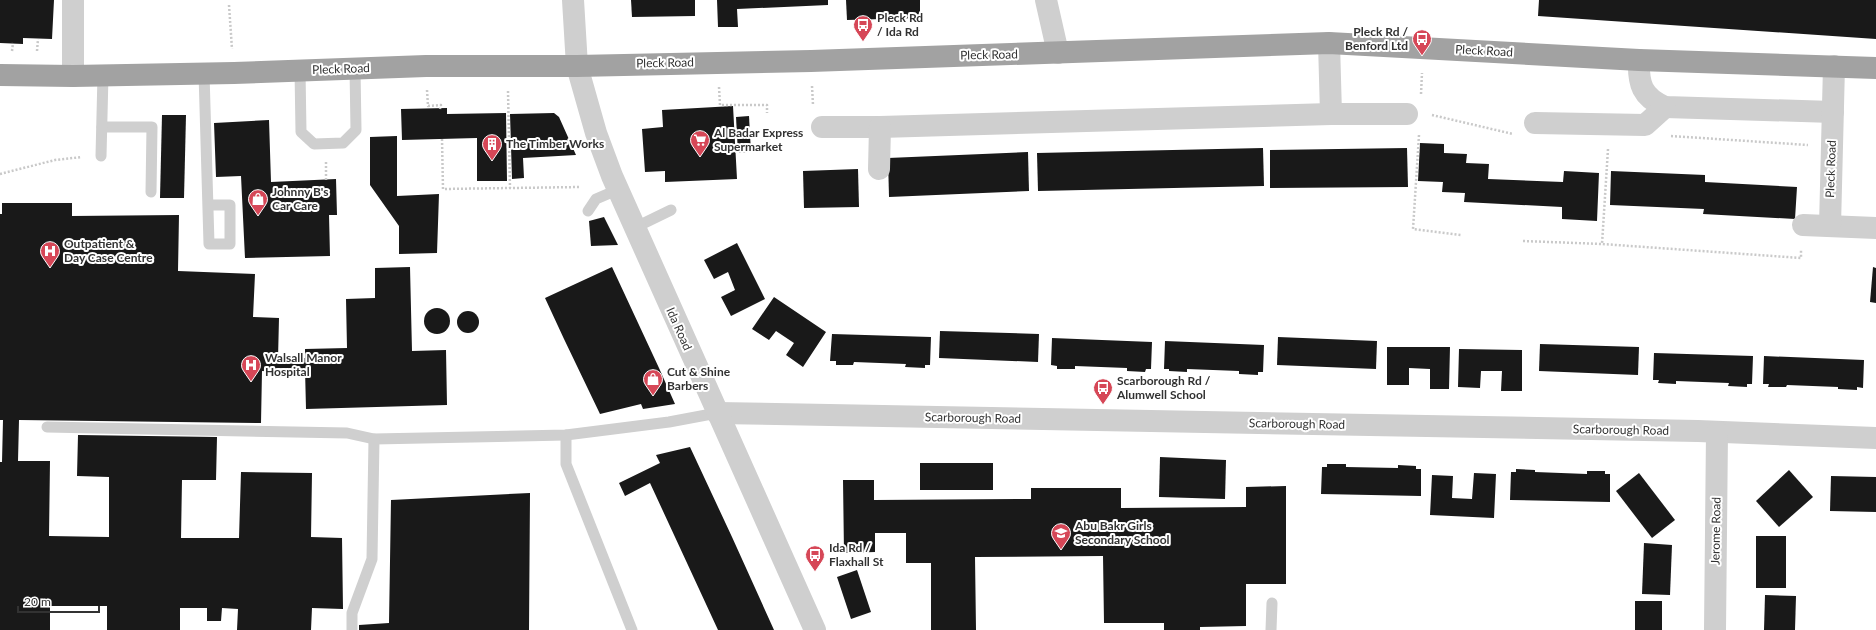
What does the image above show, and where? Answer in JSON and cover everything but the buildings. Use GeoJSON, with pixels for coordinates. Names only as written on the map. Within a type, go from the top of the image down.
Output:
{"type":"FeatureCollection","features":[{"type":"Feature","properties":{"kind":"highway","name":"Pleck Road"},"geometry":{"type":"LineString","coordinates":[[0,75],[73,76],[204,74],[355,68],[577,66],[811,61],[1329,43],[1639,60],[1876,68]]}},
{"type":"Feature","properties":{"kind":"street"},"geometry":{"type":"LineString","coordinates":[[73,0],[73,76]]}},
{"type":"Feature","properties":{"kind":"street","name":"Ida Road"},"geometry":{"type":"LineString","coordinates":[[573,0],[577,66],[596,133],[614,183],[717,413],[766,518],[815,630]]}},
{"type":"Feature","properties":{"kind":"street"},"geometry":{"type":"LineString","coordinates":[[1046,0],[1058,53]]}},
{"type":"Feature","properties":{"kind":"street"},"geometry":{"type":"LineString","coordinates":[[1329,43],[1331,114]]}},
{"type":"Feature","properties":{"kind":"street"},"geometry":{"type":"LineString","coordinates":[[1639,60],[1638,77],[1642,89],[1650,98],[1665,107],[1833,112]]}},
{"type":"Feature","properties":{"kind":"street","name":"Pleck Road"},"geometry":{"type":"LineString","coordinates":[[1830,226],[1834,66]]}},
{"type":"Feature","properties":{"kind":"street"},"geometry":{"type":"LineString","coordinates":[[1535,123],[1646,125],[1665,107]]}},
{"type":"Feature","properties":{"kind":"street"},"geometry":{"type":"LineString","coordinates":[[822,127],[880,127],[1331,114],[1418,114]]}},
{"type":"Feature","properties":{"kind":"street"},"geometry":{"type":"LineString","coordinates":[[879,169],[880,127]]}},
{"type":"Feature","properties":{"kind":"street"},"geometry":{"type":"LineString","coordinates":[[1803,225],[1876,228]]}},
{"type":"Feature","properties":{"kind":"street","name":"Scarborough Road"},"geometry":{"type":"LineString","coordinates":[[717,413],[1717,432],[1876,438]]}},
{"type":"Feature","properties":{"kind":"street","name":"Jerome Road"},"geometry":{"type":"LineString","coordinates":[[1715,630],[1717,432]]}},
{"type":"Feature","properties":{"kind":"lane"},"geometry":{"type":"LineString","coordinates":[[300,70],[301,132],[314,144],[343,143],[356,130],[355,68]]}},
{"type":"Feature","properties":{"kind":"lane"},"geometry":{"type":"LineString","coordinates":[[204,74],[208,205]]}},
{"type":"Feature","properties":{"kind":"lane"},"geometry":{"type":"LineString","coordinates":[[101,156],[102,75]]}},
{"type":"Feature","properties":{"kind":"lane"},"geometry":{"type":"LineString","coordinates":[[102,127],[152,127],[151,192]]}},
{"type":"Feature","properties":{"kind":"lane"},"geometry":{"type":"LineString","coordinates":[[588,211],[596,199],[614,183]]}},
{"type":"Feature","properties":{"kind":"lane"},"geometry":{"type":"LineString","coordinates":[[634,228],[671,210]]}},
{"type":"Feature","properties":{"kind":"lane"},"geometry":{"type":"LineString","coordinates":[[47,427],[347,433],[374,439],[566,435],[669,422],[717,413]]}},
{"type":"Feature","properties":{"kind":"lane"},"geometry":{"type":"LineString","coordinates":[[566,435],[566,464],[632,630]]}},
{"type":"Feature","properties":{"kind":"lane"},"geometry":{"type":"LineString","coordinates":[[352,630],[352,613],[372,559],[374,439]]}},
{"type":"Feature","properties":{"kind":"lane"},"geometry":{"type":"LineString","coordinates":[[1271,630],[1272,602]]}},
{"type":"Feature","properties":{"kind":"path"},"geometry":{"type":"LineString","coordinates":[[229,5],[234,73]]}},
{"type":"Feature","properties":{"kind":"path"},"geometry":{"type":"LineString","coordinates":[[1423,48],[1418,114],[1413,229],[1461,235]]}},
{"type":"Feature","properties":{"kind":"path"},"geometry":{"type":"LineString","coordinates":[[811,61],[813,127],[822,127]]}},
{"type":"Feature","properties":{"kind":"path"},"geometry":{"type":"LineString","coordinates":[[719,63],[720,105],[767,105],[767,113]]}},
{"type":"Feature","properties":{"kind":"path"},"geometry":{"type":"LineString","coordinates":[[507,66],[510,188]]}},
{"type":"Feature","properties":{"kind":"path"},"geometry":{"type":"LineString","coordinates":[[428,106],[441,105],[440,109]]}},
{"type":"Feature","properties":{"kind":"path"},"geometry":{"type":"LineString","coordinates":[[1418,114],[1508,134],[1534,135],[1535,123]]}},
{"type":"Feature","properties":{"kind":"path"},"geometry":{"type":"LineString","coordinates":[[1665,136],[1832,147]]}},
{"type":"Feature","properties":{"kind":"path"},"geometry":{"type":"LineString","coordinates":[[442,139],[443,189],[591,187],[614,183]]}},
{"type":"Feature","properties":{"kind":"path"},"geometry":{"type":"LineString","coordinates":[[1602,244],[1608,147]]}},
{"type":"Feature","properties":{"kind":"path"},"geometry":{"type":"LineString","coordinates":[[0,174],[55,160],[101,156]]}},
{"type":"Feature","properties":{"kind":"path"},"geometry":{"type":"LineString","coordinates":[[1523,241],[1602,244],[1801,258],[1803,225]]}},
{"type":"Feature","properties":{"kind":"place","name":"Pleck Rd / Ida Rd"},"geometry":{"type":"Point","coordinates":[863,42]}},
{"type":"Feature","properties":{"kind":"place","name":"Pleck Rd / Benford Ltd"},"geometry":{"type":"Point","coordinates":[1422,56]}},
{"type":"Feature","properties":{"kind":"place","name":"Al Badar Express Supermarket"},"geometry":{"type":"Point","coordinates":[700,157]}},
{"type":"Feature","properties":{"kind":"place","name":"The Timber Works"},"geometry":{"type":"Point","coordinates":[492,161]}},
{"type":"Feature","properties":{"kind":"place","name":"Johnny B's Car Care"},"geometry":{"type":"Point","coordinates":[258,216]}},
{"type":"Feature","properties":{"kind":"place","name":"Outpatient & Day Case Centre"},"geometry":{"type":"Point","coordinates":[50,268]}},
{"type":"Feature","properties":{"kind":"place","name":"Walsall Manor Hospital"},"geometry":{"type":"Point","coordinates":[251,382]}},
{"type":"Feature","properties":{"kind":"place","name":"Cut & Shine Barbers"},"geometry":{"type":"Point","coordinates":[653,396]}},
{"type":"Feature","properties":{"kind":"place","name":"Scarborough Rd / Alumwell School"},"geometry":{"type":"Point","coordinates":[1103,405]}},
{"type":"Feature","properties":{"kind":"place","name":"Abu Bakr Girls Secondary School"},"geometry":{"type":"Point","coordinates":[1061,550]}},
{"type":"Feature","properties":{"kind":"place","name":"Ida Rd / Flaxhall St"},"geometry":{"type":"Point","coordinates":[815,572]}}]}
